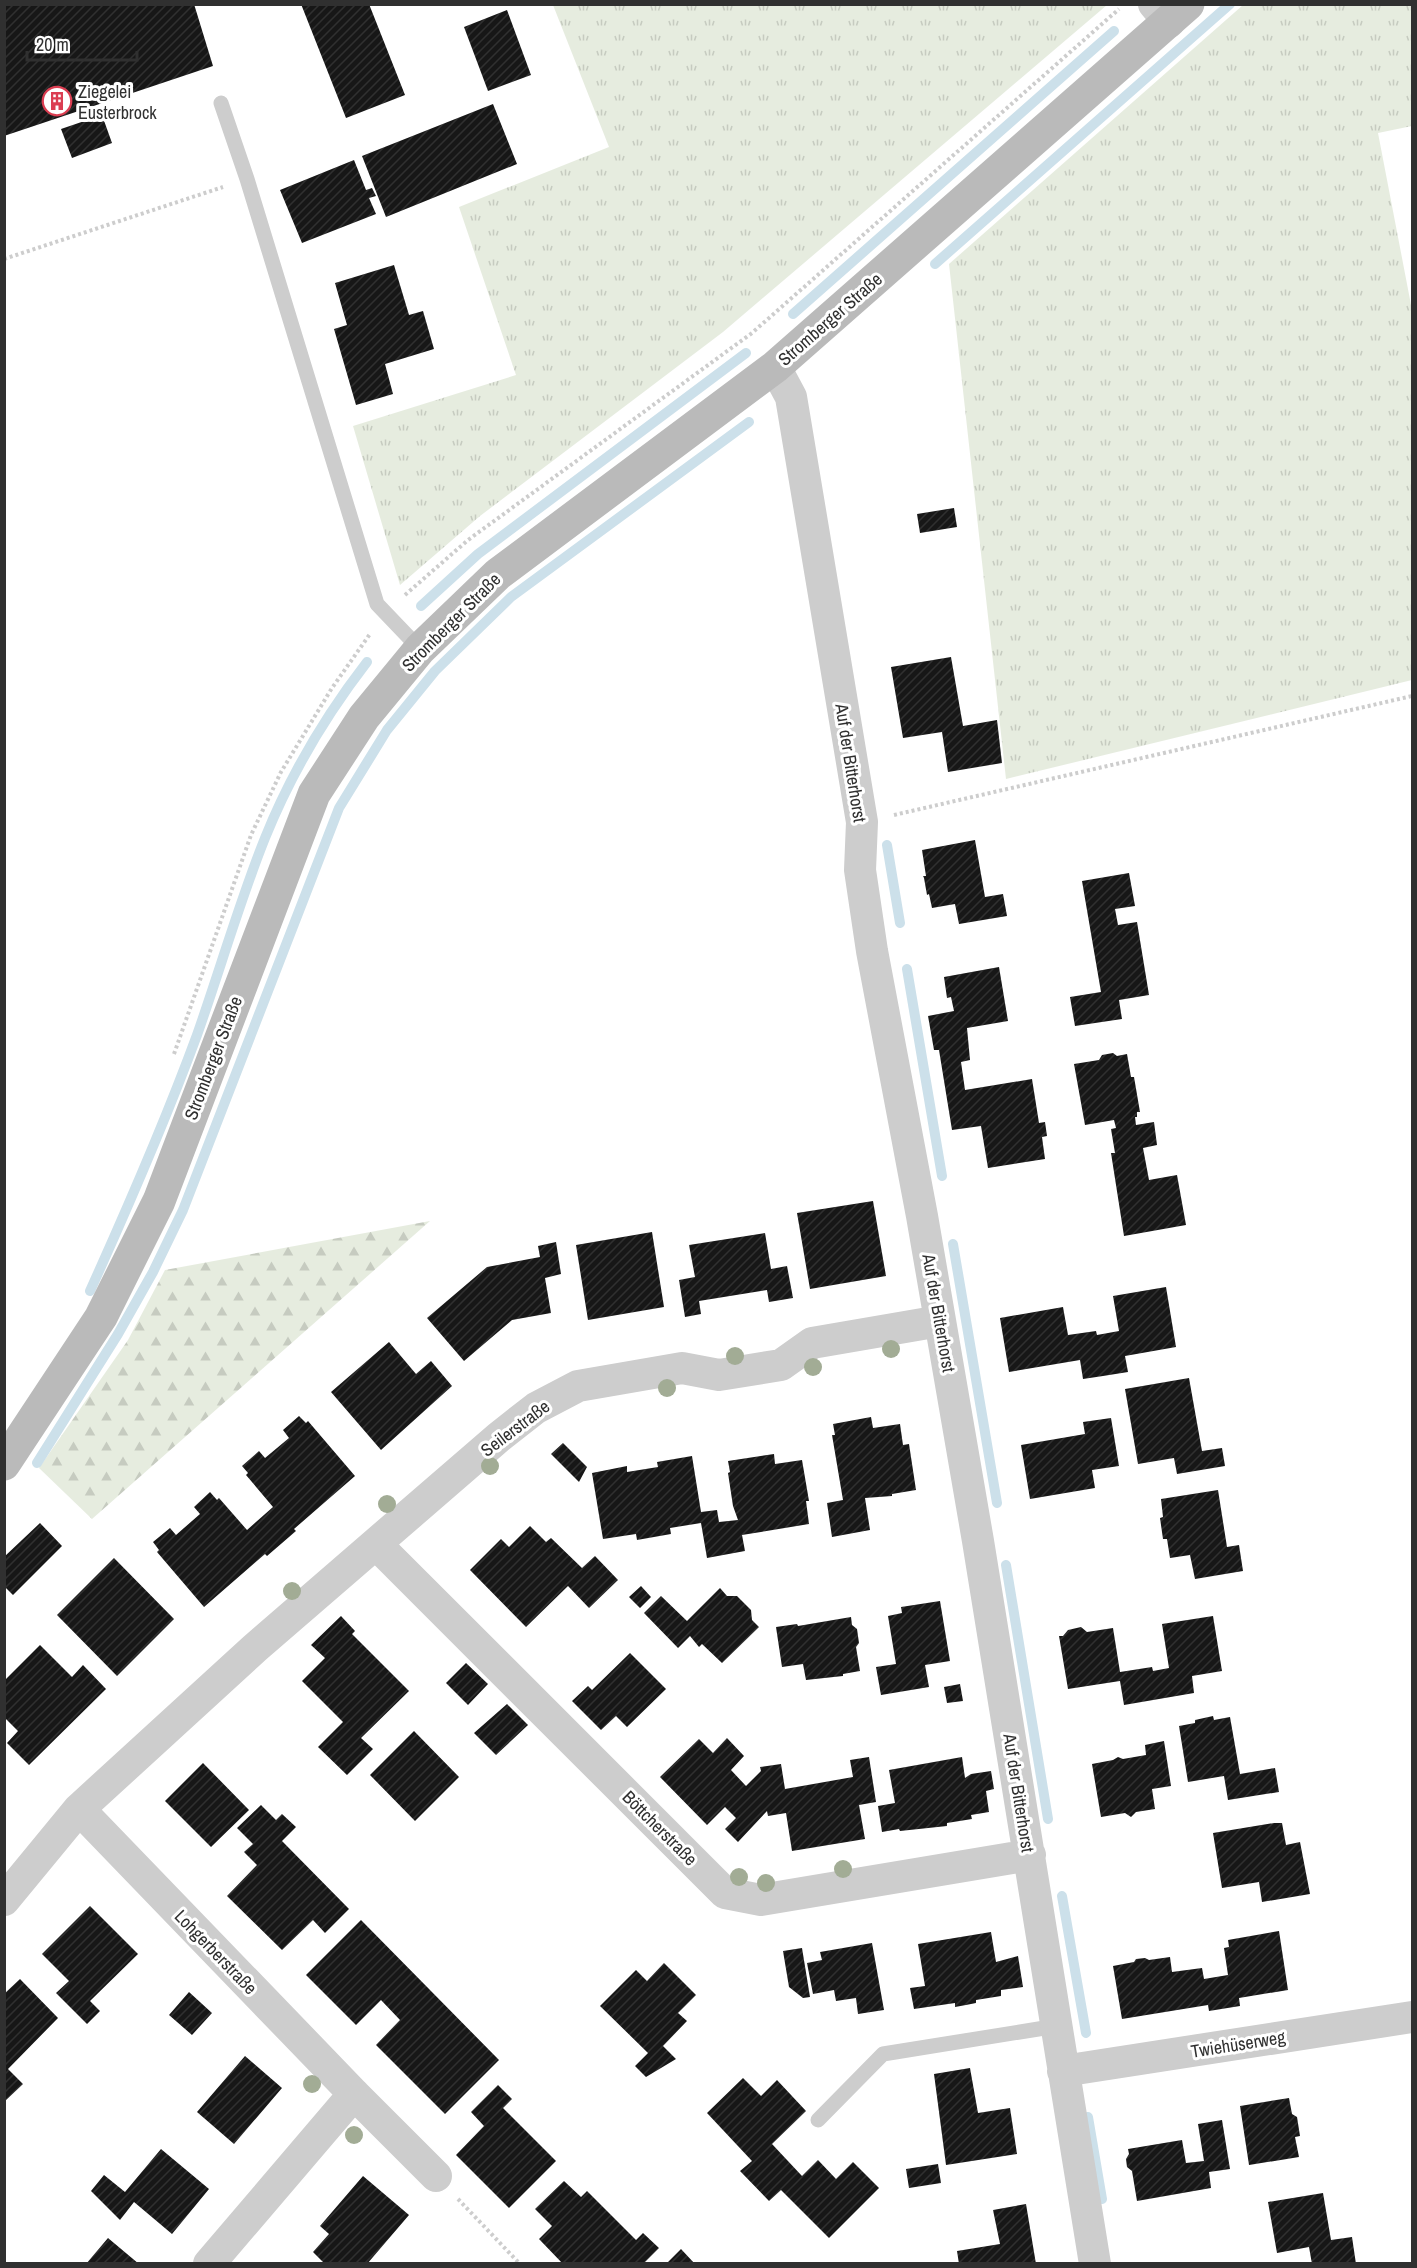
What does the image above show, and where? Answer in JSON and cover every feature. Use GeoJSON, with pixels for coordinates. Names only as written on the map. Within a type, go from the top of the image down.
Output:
{"type":"FeatureCollection","features":[{"type":"Feature","properties":{"kind":"main road","name":"Stromberger Straße"},"geometry":{"type":"LineString","coordinates":[[4,1464],[101,1317],[159,1201],[314,794],[364,717],[420,649],[498,574],[775,367],[1170,10]]}},
{"type":"Feature","properties":{"kind":"street","name":"Auf der Bitterhorst"},"geometry":{"type":"LineString","coordinates":[[775,367],[791,397],[862,822],[860,870],[872,951],[940,1321],[1030,1855],[1095,2264]]}},
{"type":"Feature","properties":{"kind":"street","name":"Seilerstraße"},"geometry":{"type":"LineString","coordinates":[[79,1809],[255,1648],[499,1437],[536,1408],[578,1386],[682,1368],[719,1375],[782,1365],[812,1344],[940,1321]]}},
{"type":"Feature","properties":{"kind":"street","name":"Böttcherstraße"},"geometry":{"type":"LineString","coordinates":[[376,1544],[725,1893],[761,1900],[1030,1855]]}},
{"type":"Feature","properties":{"kind":"street"},"geometry":{"type":"LineString","coordinates":[[4,1900],[79,1809]]}},
{"type":"Feature","properties":{"kind":"street","name":"Lohgerberstraße"},"geometry":{"type":"LineString","coordinates":[[79,1809],[436,2176]]}},
{"type":"Feature","properties":{"kind":"street","name":"Twiehüserweg"},"geometry":{"type":"LineString","coordinates":[[1064,2071],[1413,2017]]}},
{"type":"Feature","properties":{"kind":"street"},"geometry":{"type":"LineString","coordinates":[[209,2264],[354,2094]]}},
{"type":"Feature","properties":{"kind":"lane"},"geometry":{"type":"LineString","coordinates":[[221,103],[247,179],[377,604],[420,649]]}},
{"type":"Feature","properties":{"kind":"lane"},"geometry":{"type":"LineString","coordinates":[[818,2120],[883,2054],[1057,2026]]}},
{"type":"Feature","properties":{"kind":"path"},"geometry":{"type":"LineString","coordinates":[[173,1056],[251,835],[281,772],[332,688],[385,614],[468,540],[752,333],[1124,4]]}},
{"type":"Feature","properties":{"kind":"path"},"geometry":{"type":"LineString","coordinates":[[4,259],[247,179]]}},
{"type":"Feature","properties":{"kind":"path"},"geometry":{"type":"LineString","coordinates":[[862,822],[1413,696]]}},
{"type":"Feature","properties":{"kind":"path"},"geometry":{"type":"LineString","coordinates":[[436,2176],[520,2264]]}},
{"type":"Feature","properties":{"kind":"green space"},"geometry":{"type":"Polygon","coordinates":[[[553,5],[1107,5],[723,332],[480,516],[400,585],[353,426],[516,375],[459,207],[609,147],[553,5]]]}},
{"type":"Feature","properties":{"kind":"green space"},"geometry":{"type":"Polygon","coordinates":[[[1243,5],[1412,5],[1412,126],[1378,133],[1412,310],[1412,680],[1006,779],[949,264],[1243,5]]]}},
{"type":"Feature","properties":{"kind":"green space"},"geometry":{"type":"Polygon","coordinates":[[[430,1221],[92,1519],[39,1468],[128,1340],[165,1270],[430,1221]]]}},
{"type":"Feature","properties":{"kind":"building","name":"Ziegelei Eusterbrock"},"geometry":{"type":"Polygon","coordinates":[[[4,4],[194,4],[213,66],[4,136],[4,4]]]}},
{"type":"Feature","properties":{"kind":"building"},"geometry":{"type":"Polygon","coordinates":[[[301,4],[369,4],[405,95],[346,118],[301,4]]]}},
{"type":"Feature","properties":{"kind":"building"},"geometry":{"type":"Polygon","coordinates":[[[507,10],[531,75],[488,91],[464,27],[507,10]]]}},
{"type":"Feature","properties":{"kind":"building"},"geometry":{"type":"Polygon","coordinates":[[[493,104],[517,164],[386,217],[362,156],[493,104]]]}},
{"type":"Feature","properties":{"kind":"building"},"geometry":{"type":"Polygon","coordinates":[[[102,115],[112,143],[72,158],[61,129],[102,115]]]}},
{"type":"Feature","properties":{"kind":"building"},"geometry":{"type":"Polygon","coordinates":[[[354,160],[366,190],[372,188],[376,196],[369,198],[376,214],[302,243],[280,190],[354,160]]]}},
{"type":"Feature","properties":{"kind":"building"},"geometry":{"type":"Polygon","coordinates":[[[394,265],[409,315],[423,311],[434,349],[385,364],[393,394],[356,405],[334,329],[347,325],[335,283],[394,265]]]}},
{"type":"Feature","properties":{"kind":"building"},"geometry":{"type":"Polygon","coordinates":[[[954,508],[957,527],[920,533],[917,514],[954,508]]]}},
{"type":"Feature","properties":{"kind":"building"},"geometry":{"type":"Polygon","coordinates":[[[951,657],[963,726],[997,720],[1002,763],[948,772],[942,732],[903,738],[891,667],[951,657]]]}},
{"type":"Feature","properties":{"kind":"building"},"geometry":{"type":"Polygon","coordinates":[[[975,840],[985,897],[1003,894],[1007,916],[959,924],[955,904],[932,908],[923,876],[926,876],[922,850],[975,840]]]}},
{"type":"Feature","properties":{"kind":"building"},"geometry":{"type":"Polygon","coordinates":[[[1129,873],[1135,906],[1115,909],[1118,925],[1137,922],[1149,995],[1119,1000],[1122,1019],[1075,1026],[1070,997],[1101,992],[1082,881],[1129,873]]]}},
{"type":"Feature","properties":{"kind":"building"},"geometry":{"type":"Polygon","coordinates":[[[999,967],[1008,1021],[967,1028],[970,1060],[961,1062],[965,1090],[1032,1079],[1039,1123],[1045,1122],[1047,1136],[1042,1137],[1045,1159],[988,1168],[981,1126],[952,1130],[939,1050],[934,1050],[928,1016],[954,1011],[951,997],[947,998],[944,977],[999,967]]]}},
{"type":"Feature","properties":{"kind":"building"},"geometry":{"type":"Polygon","coordinates":[[[1113,1053],[1117,1056],[1127,1054],[1131,1077],[1134,1077],[1140,1112],[1137,1112],[1137,1117],[1135,1117],[1136,1125],[1154,1122],[1157,1145],[1143,1148],[1149,1180],[1177,1175],[1186,1225],[1124,1236],[1111,1153],[1115,1153],[1111,1129],[1116,1128],[1114,1120],[1085,1125],[1074,1064],[1099,1060],[1102,1055],[1113,1053]]]}},
{"type":"Feature","properties":{"kind":"building"},"geometry":{"type":"Polygon","coordinates":[[[873,1201],[886,1276],[810,1289],[797,1213],[873,1201]]]}},
{"type":"Feature","properties":{"kind":"building"},"geometry":{"type":"Polygon","coordinates":[[[652,1232],[664,1307],[588,1320],[576,1245],[652,1232]]]}},
{"type":"Feature","properties":{"kind":"building"},"geometry":{"type":"Polygon","coordinates":[[[765,1233],[771,1269],[787,1266],[793,1298],[769,1302],[767,1290],[699,1301],[701,1314],[685,1317],[679,1280],[695,1277],[689,1245],[765,1233]]]}},
{"type":"Feature","properties":{"kind":"building"},"geometry":{"type":"Polygon","coordinates":[[[556,1242],[561,1274],[545,1278],[551,1313],[512,1320],[464,1361],[427,1318],[487,1267],[540,1257],[538,1246],[556,1242]]]}},
{"type":"Feature","properties":{"kind":"building"},"geometry":{"type":"Polygon","coordinates":[[[1166,1287],[1176,1347],[1125,1356],[1128,1372],[1083,1379],[1080,1360],[1009,1372],[1000,1318],[1063,1307],[1068,1335],[1096,1331],[1097,1335],[1119,1331],[1113,1296],[1166,1287]]]}},
{"type":"Feature","properties":{"kind":"building"},"geometry":{"type":"Polygon","coordinates":[[[389,1342],[416,1374],[431,1361],[452,1386],[381,1450],[331,1392],[389,1342]]]}},
{"type":"Feature","properties":{"kind":"building"},"geometry":{"type":"Polygon","coordinates":[[[1189,1378],[1202,1451],[1222,1448],[1225,1466],[1177,1474],[1174,1458],[1138,1464],[1125,1389],[1189,1378]]]}},
{"type":"Feature","properties":{"kind":"building"},"geometry":{"type":"Polygon","coordinates":[[[299,1416],[306,1423],[308,1421],[355,1476],[294,1529],[296,1531],[267,1556],[265,1554],[204,1607],[157,1552],[159,1550],[153,1542],[170,1528],[176,1535],[200,1514],[194,1507],[210,1492],[217,1500],[219,1498],[247,1530],[273,1507],[246,1475],[248,1473],[242,1466],[259,1451],[265,1458],[289,1438],[283,1430],[299,1416]]]}},
{"type":"Feature","properties":{"kind":"building"},"geometry":{"type":"Polygon","coordinates":[[[871,1417],[873,1428],[900,1424],[903,1445],[909,1444],[916,1490],[892,1494],[892,1496],[865,1498],[870,1530],[832,1537],[827,1503],[843,1500],[832,1435],[835,1435],[833,1424],[871,1417]]]}},
{"type":"Feature","properties":{"kind":"building"},"geometry":{"type":"Polygon","coordinates":[[[1111,1418],[1119,1466],[1092,1470],[1095,1488],[1030,1499],[1021,1445],[1085,1434],[1083,1422],[1111,1418]]]}},
{"type":"Feature","properties":{"kind":"building"},"geometry":{"type":"Polygon","coordinates":[[[563,1443],[587,1467],[579,1482],[551,1454],[563,1443]]]}},
{"type":"Feature","properties":{"kind":"building"},"geometry":{"type":"Polygon","coordinates":[[[774,1454],[775,1464],[802,1460],[809,1501],[806,1501],[809,1524],[742,1535],[745,1551],[707,1558],[701,1523],[670,1528],[671,1534],[637,1540],[636,1534],[603,1539],[592,1473],[627,1466],[627,1472],[658,1467],[657,1462],[692,1456],[701,1512],[717,1510],[719,1522],[738,1520],[733,1506],[728,1461],[774,1454]]]}},
{"type":"Feature","properties":{"kind":"building"},"geometry":{"type":"Polygon","coordinates":[[[1218,1490],[1227,1547],[1239,1545],[1243,1571],[1195,1579],[1190,1555],[1170,1558],[1167,1539],[1163,1539],[1160,1518],[1163,1517],[1161,1499],[1218,1490]]]}},
{"type":"Feature","properties":{"kind":"building"},"geometry":{"type":"Polygon","coordinates":[[[40,1523],[62,1546],[13,1595],[4,1586],[4,1557],[40,1523]]]}},
{"type":"Feature","properties":{"kind":"building"},"geometry":{"type":"Polygon","coordinates":[[[530,1526],[546,1542],[551,1538],[582,1568],[595,1556],[618,1580],[589,1608],[568,1586],[526,1627],[470,1570],[501,1539],[509,1547],[530,1526]]]}},
{"type":"Feature","properties":{"kind":"building"},"geometry":{"type":"Polygon","coordinates":[[[114,1558],[174,1619],[117,1676],[57,1615],[114,1558]]]}},
{"type":"Feature","properties":{"kind":"building"},"geometry":{"type":"Polygon","coordinates":[[[641,1586],[651,1597],[640,1608],[629,1597],[641,1586]]]}},
{"type":"Feature","properties":{"kind":"building"},"geometry":{"type":"Polygon","coordinates":[[[720,1588],[727,1596],[737,1596],[751,1610],[752,1620],[759,1627],[722,1663],[702,1644],[699,1647],[690,1636],[678,1648],[644,1613],[661,1596],[687,1621],[720,1588]]]}},
{"type":"Feature","properties":{"kind":"building"},"geometry":{"type":"Polygon","coordinates":[[[940,1601],[950,1661],[925,1665],[929,1687],[881,1695],[876,1667],[896,1664],[888,1616],[902,1613],[901,1607],[940,1601]]]}},
{"type":"Feature","properties":{"kind":"building"},"geometry":{"type":"Polygon","coordinates":[[[341,1616],[355,1631],[352,1634],[409,1691],[361,1738],[373,1749],[347,1775],[318,1747],[343,1722],[302,1681],[325,1658],[311,1645],[341,1616]]]}},
{"type":"Feature","properties":{"kind":"building"},"geometry":{"type":"Polygon","coordinates":[[[1213,1616],[1222,1671],[1192,1676],[1194,1693],[1124,1705],[1120,1681],[1068,1689],[1059,1636],[1063,1636],[1068,1630],[1081,1627],[1087,1632],[1113,1628],[1120,1672],[1152,1667],[1153,1671],[1169,1668],[1162,1624],[1213,1616]]]}},
{"type":"Feature","properties":{"kind":"building"},"geometry":{"type":"Polygon","coordinates":[[[851,1617],[852,1625],[857,1629],[859,1643],[856,1647],[860,1671],[843,1674],[843,1676],[806,1680],[803,1664],[782,1667],[776,1627],[797,1624],[798,1626],[851,1617]]]}},
{"type":"Feature","properties":{"kind":"building"},"geometry":{"type":"Polygon","coordinates":[[[40,1645],[72,1677],[83,1665],[106,1689],[29,1765],[7,1743],[18,1731],[4,1717],[4,1681],[40,1645]]]}},
{"type":"Feature","properties":{"kind":"building"},"geometry":{"type":"Polygon","coordinates":[[[630,1653],[666,1689],[627,1727],[616,1716],[601,1730],[572,1701],[588,1686],[592,1690],[630,1653]]]}},
{"type":"Feature","properties":{"kind":"building"},"geometry":{"type":"Polygon","coordinates":[[[466,1663],[488,1684],[468,1705],[446,1683],[466,1663]]]}},
{"type":"Feature","properties":{"kind":"building"},"geometry":{"type":"Polygon","coordinates":[[[960,1684],[963,1701],[947,1703],[944,1687],[960,1684]]]}},
{"type":"Feature","properties":{"kind":"building"},"geometry":{"type":"Polygon","coordinates":[[[507,1704],[528,1725],[496,1755],[474,1733],[507,1704]]]}},
{"type":"Feature","properties":{"kind":"building"},"geometry":{"type":"Polygon","coordinates":[[[1213,1716],[1214,1720],[1230,1717],[1240,1774],[1275,1768],[1279,1792],[1228,1800],[1224,1776],[1188,1782],[1179,1726],[1213,1716]]]}},
{"type":"Feature","properties":{"kind":"building"},"geometry":{"type":"Polygon","coordinates":[[[414,1731],[459,1777],[415,1821],[370,1775],[414,1731]]]}},
{"type":"Feature","properties":{"kind":"building"},"geometry":{"type":"Polygon","coordinates":[[[727,1738],[744,1756],[731,1770],[746,1786],[761,1771],[760,1767],[781,1764],[785,1789],[853,1777],[850,1760],[869,1757],[876,1802],[859,1805],[865,1839],[792,1851],[786,1813],[768,1816],[767,1811],[738,1842],[725,1829],[736,1818],[725,1807],[707,1825],[660,1777],[699,1739],[713,1753],[727,1738]]]}},
{"type":"Feature","properties":{"kind":"building"},"geometry":{"type":"Polygon","coordinates":[[[1164,1741],[1171,1786],[1152,1789],[1155,1809],[1136,1812],[1131,1817],[1125,1813],[1101,1817],[1092,1764],[1118,1757],[1123,1759],[1146,1755],[1145,1745],[1164,1741]]]}},
{"type":"Feature","properties":{"kind":"building"},"geometry":{"type":"Polygon","coordinates":[[[962,1757],[965,1778],[971,1774],[991,1771],[994,1789],[986,1791],[989,1812],[971,1815],[972,1819],[947,1823],[947,1826],[882,1832],[878,1806],[895,1803],[889,1770],[962,1757]]]}},
{"type":"Feature","properties":{"kind":"building"},"geometry":{"type":"Polygon","coordinates":[[[203,1763],[249,1810],[211,1847],[165,1801],[203,1763]]]}},
{"type":"Feature","properties":{"kind":"building"},"geometry":{"type":"Polygon","coordinates":[[[261,1805],[276,1820],[282,1814],[296,1827],[282,1841],[349,1909],[325,1933],[313,1920],[282,1950],[227,1896],[257,1865],[244,1852],[253,1844],[237,1828],[261,1805]]]}},
{"type":"Feature","properties":{"kind":"building"},"geometry":{"type":"Polygon","coordinates":[[[1282,1823],[1286,1845],[1300,1842],[1310,1894],[1262,1902],[1259,1882],[1222,1888],[1213,1833],[1282,1823]]]}},
{"type":"Feature","properties":{"kind":"building"},"geometry":{"type":"Polygon","coordinates":[[[90,1906],[138,1954],[90,2001],[100,2011],[87,2024],[56,1993],[69,1981],[42,1954],[90,1906]]]}},
{"type":"Feature","properties":{"kind":"building"},"geometry":{"type":"Polygon","coordinates":[[[361,1920],[499,2060],[445,2114],[376,2045],[400,2020],[381,2000],[356,2025],[306,1975],[361,1920]]]}},
{"type":"Feature","properties":{"kind":"building"},"geometry":{"type":"Polygon","coordinates":[[[1279,1931],[1288,1990],[1239,1998],[1240,2006],[1209,2011],[1208,2005],[1122,2019],[1113,1966],[1134,1962],[1136,1959],[1170,1957],[1172,1972],[1202,1968],[1204,1979],[1228,1975],[1224,1948],[1229,1947],[1228,1940],[1279,1931]]]}},
{"type":"Feature","properties":{"kind":"building"},"geometry":{"type":"Polygon","coordinates":[[[991,1932],[996,1962],[1018,1956],[1023,1987],[1001,1990],[1001,1996],[976,2000],[976,2003],[955,2007],[955,2003],[914,2009],[910,1988],[925,1986],[918,1944],[991,1932]]]}},
{"type":"Feature","properties":{"kind":"building"},"geometry":{"type":"Polygon","coordinates":[[[872,1943],[884,2010],[858,2014],[856,1998],[836,2001],[834,1990],[813,1994],[807,1963],[822,1960],[820,1952],[872,1943]]]}},
{"type":"Feature","properties":{"kind":"building"},"geometry":{"type":"Polygon","coordinates":[[[802,1948],[810,1997],[803,1998],[789,1987],[783,1951],[802,1948]]]}},
{"type":"Feature","properties":{"kind":"building"},"geometry":{"type":"Polygon","coordinates":[[[664,1963],[696,1995],[678,2013],[687,2021],[663,2046],[676,2059],[646,2077],[635,2066],[648,2053],[600,2006],[636,1970],[647,1981],[664,1963]]]}},
{"type":"Feature","properties":{"kind":"building"},"geometry":{"type":"Polygon","coordinates":[[[20,1979],[58,2018],[8,2069],[23,2084],[4,2102],[4,1994],[20,1979]]]}},
{"type":"Feature","properties":{"kind":"building"},"geometry":{"type":"Polygon","coordinates":[[[189,1992],[212,2013],[192,2035],[169,2015],[189,1992]]]}},
{"type":"Feature","properties":{"kind":"building"},"geometry":{"type":"Polygon","coordinates":[[[245,2056],[282,2088],[234,2144],[197,2112],[245,2056]]]}},
{"type":"Feature","properties":{"kind":"building"},"geometry":{"type":"Polygon","coordinates":[[[970,2068],[978,2113],[1010,2108],[1017,2154],[946,2165],[934,2074],[970,2068]]]}},
{"type":"Feature","properties":{"kind":"building"},"geometry":{"type":"Polygon","coordinates":[[[743,2078],[761,2096],[777,2080],[806,2111],[772,2144],[802,2176],[818,2160],[836,2179],[853,2162],[879,2188],[829,2238],[781,2190],[769,2201],[740,2171],[752,2161],[707,2113],[743,2078]]]}},
{"type":"Feature","properties":{"kind":"building"},"geometry":{"type":"Polygon","coordinates":[[[498,2085],[512,2099],[503,2108],[556,2161],[509,2208],[456,2155],[484,2126],[471,2112],[498,2085]]]}},
{"type":"Feature","properties":{"kind":"building"},"geometry":{"type":"Polygon","coordinates":[[[1289,2098],[1292,2114],[1297,2117],[1300,2136],[1295,2137],[1299,2157],[1249,2165],[1240,2106],[1289,2098]]]}},
{"type":"Feature","properties":{"kind":"building"},"geometry":{"type":"Polygon","coordinates":[[[1222,2120],[1230,2169],[1209,2172],[1211,2188],[1137,2201],[1132,2171],[1127,2167],[1128,2149],[1182,2140],[1186,2163],[1204,2161],[1198,2124],[1222,2120]]]}},
{"type":"Feature","properties":{"kind":"building"},"geometry":{"type":"Polygon","coordinates":[[[161,2149],[209,2189],[172,2234],[134,2202],[120,2220],[91,2191],[104,2175],[125,2192],[161,2149]]]}},
{"type":"Feature","properties":{"kind":"building"},"geometry":{"type":"Polygon","coordinates":[[[938,2164],[941,2183],[909,2188],[906,2169],[938,2164]]]}},
{"type":"Feature","properties":{"kind":"building"},"geometry":{"type":"Polygon","coordinates":[[[363,2176],[409,2215],[367,2264],[325,2264],[313,2252],[329,2234],[320,2226],[363,2176]]]}},
{"type":"Feature","properties":{"kind":"building"},"geometry":{"type":"Polygon","coordinates":[[[564,2181],[581,2197],[587,2191],[636,2240],[643,2233],[659,2248],[643,2264],[563,2264],[539,2239],[552,2226],[535,2209],[564,2181]]]}},
{"type":"Feature","properties":{"kind":"building"},"geometry":{"type":"Polygon","coordinates":[[[1323,2193],[1331,2240],[1352,2237],[1356,2264],[1312,2264],[1309,2247],[1277,2253],[1268,2202],[1323,2193]]]}},
{"type":"Feature","properties":{"kind":"building"},"geometry":{"type":"Polygon","coordinates":[[[1026,2204],[1036,2264],[959,2264],[957,2251],[1000,2244],[993,2210],[1026,2204]]]}},
{"type":"Feature","properties":{"kind":"building"},"geometry":{"type":"Polygon","coordinates":[[[108,2238],[139,2264],[86,2264],[108,2238]]]}},
{"type":"Feature","properties":{"kind":"building"},"geometry":{"type":"Polygon","coordinates":[[[681,2249],[695,2264],[666,2264],[681,2249]]]}},
{"type":"Feature","properties":{"kind":"waterway"},"geometry":{"type":"LineString","coordinates":[[935,264],[1230,4]]}},
{"type":"Feature","properties":{"kind":"waterway"},"geometry":{"type":"LineString","coordinates":[[793,314],[1114,31]]}},
{"type":"Feature","properties":{"kind":"waterway"},"geometry":{"type":"LineString","coordinates":[[421,606],[478,554],[746,353]]}},
{"type":"Feature","properties":{"kind":"waterway"},"geometry":{"type":"LineString","coordinates":[[37,1463],[118,1334],[153,1272],[183,1210],[339,808],[387,730],[435,671],[511,597],[749,422]]}},
{"type":"Feature","properties":{"kind":"waterway"},"geometry":{"type":"LineString","coordinates":[[90,1291],[185,1068],[247,887],[275,815],[310,747],[337,703],[367,662]]}},
{"type":"Feature","properties":{"kind":"waterway"},"geometry":{"type":"LineString","coordinates":[[887,845],[900,923]]}},
{"type":"Feature","properties":{"kind":"waterway"},"geometry":{"type":"LineString","coordinates":[[907,969],[942,1176]]}},
{"type":"Feature","properties":{"kind":"waterway"},"geometry":{"type":"LineString","coordinates":[[953,1244],[997,1503]]}},
{"type":"Feature","properties":{"kind":"waterway"},"geometry":{"type":"LineString","coordinates":[[1006,1565],[1048,1819]]}},
{"type":"Feature","properties":{"kind":"waterway"},"geometry":{"type":"LineString","coordinates":[[1062,1896],[1086,2033]]}},
{"type":"Feature","properties":{"kind":"waterway"},"geometry":{"type":"LineString","coordinates":[[1088,2117],[1102,2199]]}},
{"type":"Feature","properties":{"kind":"place","name":"Ziegelei Eusterbrock"},"geometry":{"type":"Point","coordinates":[57,101]}}]}
